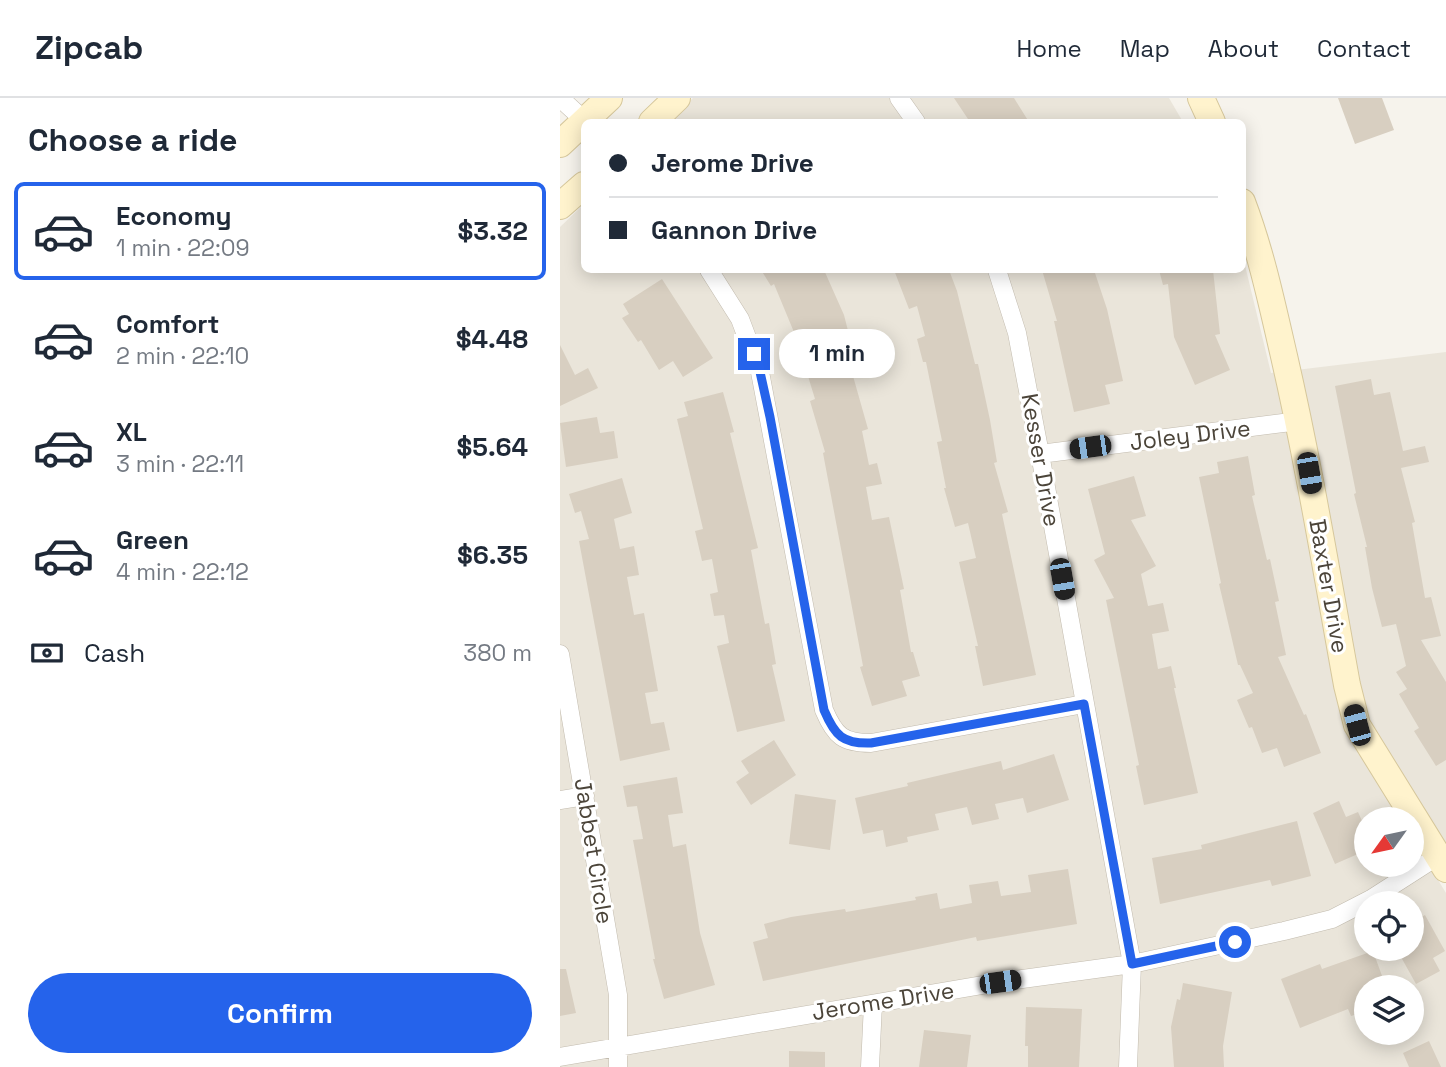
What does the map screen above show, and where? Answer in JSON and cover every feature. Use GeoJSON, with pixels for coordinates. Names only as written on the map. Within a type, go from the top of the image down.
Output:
{"type":"FeatureCollection","features":[{"type":"Feature","properties":{"kind":"street"},"geometry":{"type":"LineString","coordinates":[[560,98],[583,119]]}},
{"type":"Feature","properties":{"kind":"street"},"geometry":{"type":"LineString","coordinates":[[589,119],[609,98]]}},
{"type":"Feature","properties":{"kind":"street"},"geometry":{"type":"LineString","coordinates":[[655,119],[677,98]]}},
{"type":"Feature","properties":{"kind":"street"},"geometry":{"type":"LineString","coordinates":[[899,98],[914,119]]}},
{"type":"Feature","properties":{"kind":"street"},"geometry":{"type":"LineString","coordinates":[[1201,98],[1211,119]]}},
{"type":"Feature","properties":{"kind":"street"},"geometry":{"type":"LineString","coordinates":[[560,144],[581,126]]}},
{"type":"Feature","properties":{"kind":"street"},"geometry":{"type":"LineString","coordinates":[[560,206],[581,188]]}},
{"type":"Feature","properties":{"kind":"street","name":"Baxter Drive"},"geometry":{"type":"LineString","coordinates":[[1246,213],[1274,311],[1299,421],[1347,685],[1357,725],[1442,862]]}},
{"type":"Feature","properties":{"kind":"street"},"geometry":{"type":"LineString","coordinates":[[711,273],[740,319],[760,372],[824,710],[831,726],[842,738],[854,743],[871,743],[1084,704]]}},
{"type":"Feature","properties":{"kind":"street","name":"Kesser Drive"},"geometry":{"type":"LineString","coordinates":[[998,273],[1017,333],[1132,964],[1128,1067]]}},
{"type":"Feature","properties":{"kind":"street","name":"Joley Drive"},"geometry":{"type":"LineString","coordinates":[[1040,454],[1299,421]]}},
{"type":"Feature","properties":{"kind":"street","name":"Jabbet Circle"},"geometry":{"type":"LineString","coordinates":[[560,654],[618,995],[618,1067]]}},
{"type":"Feature","properties":{"kind":"street"},"geometry":{"type":"LineString","coordinates":[[560,800],[585,796]]}},
{"type":"Feature","properties":{"kind":"street","name":"Jerome Drive"},"geometry":{"type":"LineString","coordinates":[[560,1057],[1000,982],[1132,964],[1332,919],[1442,862]]}},
{"type":"Feature","properties":{"kind":"street"},"geometry":{"type":"LineString","coordinates":[[870,1067],[873,1004]]}},
{"type":"Feature","properties":{"kind":"shaded area"},"geometry":{"type":"Polygon","coordinates":[[[693,98],[1169,98],[1181,119],[671,119],[693,98]]]}},
{"type":"Feature","properties":{"kind":"shaded area"},"geometry":{"type":"Polygon","coordinates":[[[581,207],[581,273],[1246,273],[1246,269],[1271,373],[1446,352],[1446,873],[1438,880],[1446,893],[1446,1067],[560,1067],[560,227],[581,207]]]}},
{"type":"Feature","properties":{"kind":"building"},"geometry":{"type":"Polygon","coordinates":[[[954,98],[1014,98],[1027,119],[968,119],[954,98]]]}},
{"type":"Feature","properties":{"kind":"building"},"geometry":{"type":"Polygon","coordinates":[[[1338,98],[1382,98],[1394,130],[1355,144],[1338,98]]]}},
{"type":"Feature","properties":{"kind":"building"},"geometry":{"type":"Polygon","coordinates":[[[763,273],[825,273],[844,315],[859,374],[853,376],[868,429],[862,431],[869,465],[877,463],[882,484],[866,487],[872,520],[889,517],[904,589],[900,590],[911,652],[920,676],[902,681],[907,696],[872,706],[860,667],[863,666],[823,453],[825,452],[810,401],[815,399],[796,337],[774,284],[771,286],[763,273]]]}},
{"type":"Feature","properties":{"kind":"building"},"geometry":{"type":"Polygon","coordinates":[[[895,273],[950,273],[975,364],[978,364],[990,420],[997,462],[994,463],[1008,512],[1002,514],[1036,675],[983,686],[975,646],[978,646],[959,562],[976,558],[968,523],[955,527],[944,488],[937,442],[942,441],[926,362],[923,362],[917,339],[925,336],[917,306],[909,309],[895,273]]]}},
{"type":"Feature","properties":{"kind":"building"},"geometry":{"type":"Polygon","coordinates":[[[1043,273],[1095,273],[1107,309],[1123,381],[1105,385],[1110,404],[1074,412],[1054,321],[1057,321],[1043,273]]]}},
{"type":"Feature","properties":{"kind":"building"},"geometry":{"type":"Polygon","coordinates":[[[1160,273],[1213,273],[1220,334],[1215,335],[1230,370],[1195,385],[1174,337],[1168,284],[1163,285],[1160,273]]]}},
{"type":"Feature","properties":{"kind":"building"},"geometry":{"type":"Polygon","coordinates":[[[662,279],[713,358],[683,377],[673,361],[659,370],[641,340],[638,342],[622,318],[629,314],[623,304],[662,279]]]}},
{"type":"Feature","properties":{"kind":"building"},"geometry":{"type":"Polygon","coordinates":[[[560,345],[575,375],[588,368],[598,388],[560,406],[560,345]]]}},
{"type":"Feature","properties":{"kind":"building"},"geometry":{"type":"Polygon","coordinates":[[[1371,379],[1374,395],[1390,392],[1403,451],[1425,446],[1429,462],[1401,468],[1415,522],[1412,523],[1425,598],[1431,597],[1441,636],[1421,640],[1446,682],[1446,760],[1436,766],[1414,731],[1419,728],[1399,694],[1407,689],[1396,672],[1406,666],[1396,624],[1382,627],[1372,588],[1367,547],[1354,494],[1356,493],[1335,386],[1371,379]]]}},
{"type":"Feature","properties":{"kind":"building"},"geometry":{"type":"Polygon","coordinates":[[[723,392],[734,432],[730,433],[758,548],[751,550],[765,624],[769,623],[776,664],[772,665],[785,721],[737,732],[717,646],[729,643],[724,615],[714,616],[710,594],[718,592],[712,559],[702,561],[695,531],[703,529],[677,419],[688,416],[684,402],[723,392]]]}},
{"type":"Feature","properties":{"kind":"building"},"geometry":{"type":"Polygon","coordinates":[[[597,417],[600,433],[614,431],[618,458],[566,467],[560,423],[597,417]]]}},
{"type":"Feature","properties":{"kind":"building"},"geometry":{"type":"Polygon","coordinates":[[[1248,456],[1255,495],[1252,496],[1279,601],[1275,602],[1286,655],[1278,657],[1304,715],[1306,714],[1321,753],[1284,767],[1277,748],[1262,753],[1237,700],[1253,693],[1238,665],[1219,584],[1221,583],[1199,477],[1219,473],[1217,462],[1248,456]]]}},
{"type":"Feature","properties":{"kind":"building"},"geometry":{"type":"Polygon","coordinates":[[[1134,476],[1146,516],[1131,520],[1156,566],[1141,574],[1148,606],[1163,603],[1169,631],[1152,634],[1158,669],[1171,666],[1198,793],[1144,805],[1136,766],[1139,765],[1106,600],[1114,598],[1094,560],[1105,554],[1088,489],[1134,476]]]}},
{"type":"Feature","properties":{"kind":"building"},"geometry":{"type":"Polygon","coordinates":[[[622,478],[632,513],[614,519],[620,549],[634,546],[639,575],[627,577],[634,615],[644,613],[658,691],[645,693],[651,724],[664,722],[670,750],[620,761],[579,541],[589,539],[581,511],[575,513],[569,494],[622,478]]]}},
{"type":"Feature","properties":{"kind":"building"},"geometry":{"type":"Polygon","coordinates":[[[774,740],[796,775],[751,805],[736,782],[749,773],[741,761],[774,740]]]}},
{"type":"Feature","properties":{"kind":"building"},"geometry":{"type":"Polygon","coordinates":[[[1054,754],[1069,800],[1027,813],[1023,798],[995,804],[999,819],[972,825],[967,807],[935,814],[939,830],[907,837],[908,842],[886,847],[883,830],[863,834],[855,798],[1001,761],[1003,770],[1054,754]]]}},
{"type":"Feature","properties":{"kind":"building"},"geometry":{"type":"Polygon","coordinates":[[[677,777],[683,813],[668,815],[673,847],[686,844],[700,933],[715,985],[664,999],[653,959],[633,840],[643,839],[637,806],[627,807],[623,786],[677,777]]]}},
{"type":"Feature","properties":{"kind":"building"},"geometry":{"type":"Polygon","coordinates":[[[795,794],[836,800],[830,850],[789,844],[795,794]]]}},
{"type":"Feature","properties":{"kind":"building"},"geometry":{"type":"Polygon","coordinates":[[[1339,801],[1346,817],[1354,814],[1354,856],[1335,864],[1313,813],[1339,801]]]}},
{"type":"Feature","properties":{"kind":"building"},"geometry":{"type":"Polygon","coordinates":[[[1297,821],[1311,876],[1272,886],[1270,880],[1160,904],[1152,858],[1202,849],[1201,845],[1297,821]]]}},
{"type":"Feature","properties":{"kind":"building"},"geometry":{"type":"Polygon","coordinates":[[[1068,869],[1077,924],[977,941],[976,937],[763,981],[753,942],[768,938],[764,924],[791,917],[845,909],[846,912],[916,900],[915,897],[937,893],[940,909],[972,903],[969,885],[998,881],[1001,896],[1031,892],[1028,875],[1068,869]]]}},
{"type":"Feature","properties":{"kind":"building"},"geometry":{"type":"Polygon","coordinates":[[[1424,916],[1445,951],[1433,958],[1440,971],[1424,980],[1424,975],[1411,975],[1403,961],[1424,961],[1424,916]]]}},
{"type":"Feature","properties":{"kind":"building"},"geometry":{"type":"Polygon","coordinates":[[[1354,958],[1354,961],[1377,961],[1382,975],[1354,975],[1354,1015],[1351,1016],[1348,1009],[1300,1028],[1281,979],[1320,964],[1322,969],[1354,958]]]}},
{"type":"Feature","properties":{"kind":"building"},"geometry":{"type":"Polygon","coordinates":[[[560,969],[566,969],[576,1013],[560,1016],[560,969]]]}},
{"type":"Feature","properties":{"kind":"building"},"geometry":{"type":"Polygon","coordinates":[[[1183,983],[1232,992],[1223,1046],[1224,1067],[1174,1067],[1171,1027],[1183,983]]]}},
{"type":"Feature","properties":{"kind":"building"},"geometry":{"type":"Polygon","coordinates":[[[1026,1007],[1082,1009],[1079,1067],[1028,1067],[1028,1046],[1025,1046],[1026,1007]]]}},
{"type":"Feature","properties":{"kind":"building"},"geometry":{"type":"Polygon","coordinates":[[[924,1030],[971,1035],[967,1067],[919,1067],[924,1030]]]}},
{"type":"Feature","properties":{"kind":"building"},"geometry":{"type":"Polygon","coordinates":[[[1429,1041],[1441,1067],[1409,1067],[1403,1053],[1429,1041]]]}},
{"type":"Feature","properties":{"kind":"building"},"geometry":{"type":"Polygon","coordinates":[[[789,1051],[825,1052],[825,1067],[789,1067],[789,1051]]]}},
{"type":"Feature","properties":{"kind":"route"},"geometry":{"type":"LineString","coordinates":[[754,354],[770,417],[824,710],[831,726],[842,738],[854,743],[871,743],[1084,704],[1132,964],[1235,942]]}}]}
